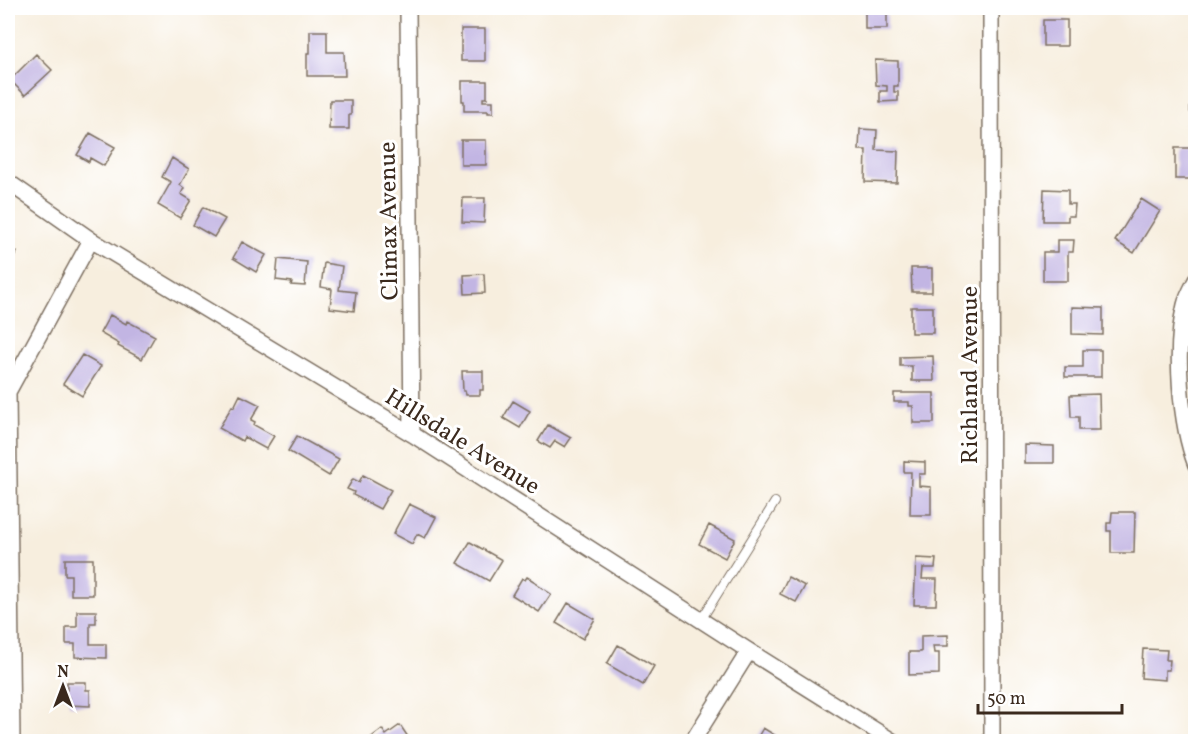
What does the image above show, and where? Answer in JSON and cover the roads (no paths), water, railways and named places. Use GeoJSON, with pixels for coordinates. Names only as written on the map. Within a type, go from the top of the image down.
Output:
{"type":"FeatureCollection","features":[{"type":"Feature","properties":{"kind":"street","name":"Climax Avenue"},"geometry":{"type":"LineString","coordinates":[[408,8],[412,434]]}},
{"type":"Feature","properties":{"kind":"street","name":"Richland Avenue"},"geometry":{"type":"LineString","coordinates":[[991,8],[992,741]]}},
{"type":"Feature","properties":{"kind":"street","name":"Hillsdale Avenue"},"geometry":{"type":"LineString","coordinates":[[8,182],[91,240],[412,434],[749,651],[894,741]]}},
{"type":"Feature","properties":{"kind":"street"},"geometry":{"type":"LineString","coordinates":[[12,741],[8,392],[91,240]]}},
{"type":"Feature","properties":{"kind":"street"},"geometry":{"type":"LineString","coordinates":[[1196,280],[1192,296],[1185,305],[1180,339],[1180,377],[1184,422],[1196,465]]}},
{"type":"Feature","properties":{"kind":"street"},"geometry":{"type":"LineString","coordinates":[[692,741],[749,651]]}},
{"type":"Feature","properties":{"kind":"lane"},"geometry":{"type":"LineString","coordinates":[[701,620],[775,502]]}}]}
